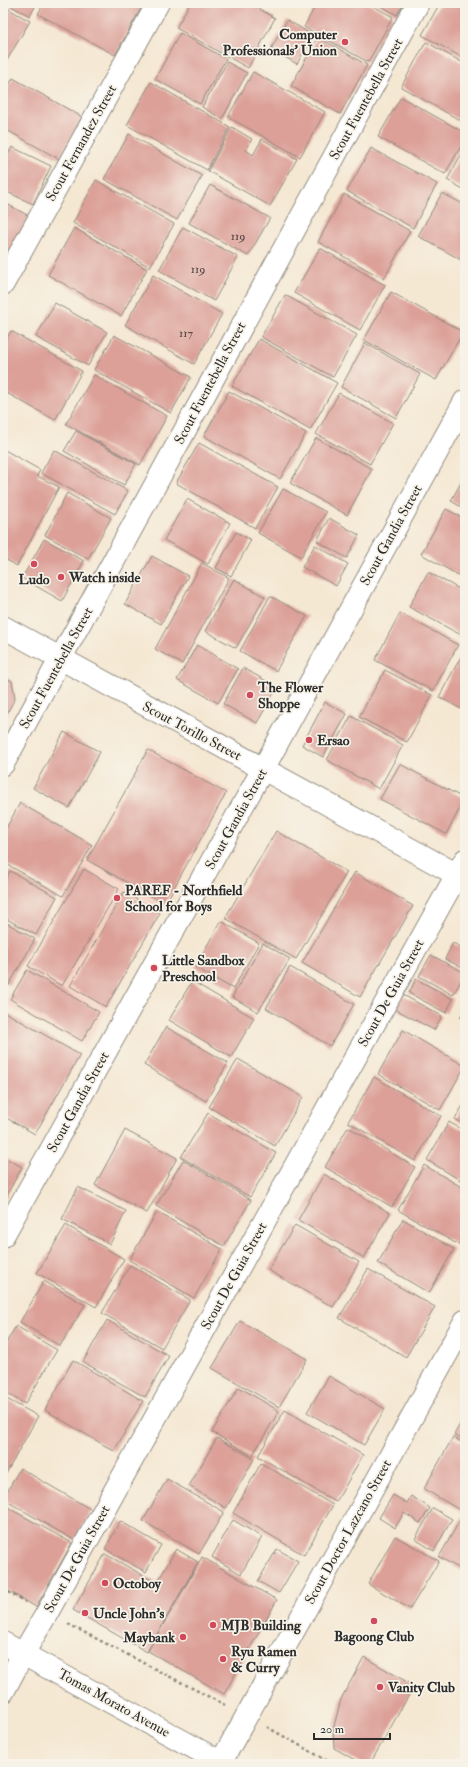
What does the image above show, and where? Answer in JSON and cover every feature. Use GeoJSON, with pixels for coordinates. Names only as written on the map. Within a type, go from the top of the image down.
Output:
{"type":"FeatureCollection","features":[{"type":"Feature","properties":{"kind":"street","name":"Scout Fernandez Street"},"geometry":{"type":"LineString","coordinates":[[3,284],[158,3]]}},
{"type":"Feature","properties":{"kind":"street","name":"Scout Fuentebella Street"},"geometry":{"type":"LineString","coordinates":[[3,764],[61,660],[269,273],[418,3]]}},
{"type":"Feature","properties":{"kind":"street","name":"Scout Gandia Street"},"geometry":{"type":"LineString","coordinates":[[3,1236],[263,769],[465,401]]}},
{"type":"Feature","properties":{"kind":"street","name":"Scout Torillo Street"},"geometry":{"type":"LineString","coordinates":[[3,628],[263,769],[462,871]]}},
{"type":"Feature","properties":{"kind":"street","name":"Scout De Guia Street"},"geometry":{"type":"LineString","coordinates":[[3,1692],[462,871]]}},
{"type":"Feature","properties":{"kind":"street","name":"Scout Doctor Lazcano Street"},"geometry":{"type":"LineString","coordinates":[[222,1763],[246,1716],[465,1321]]}},
{"type":"Feature","properties":{"kind":"street","name":"Tomas Morato Avenue"},"geometry":{"type":"LineString","coordinates":[[3,1643],[222,1763]]}},
{"type":"Feature","properties":{"kind":"path"},"geometry":{"type":"LineString","coordinates":[[3,1589],[246,1716],[333,1764]]}},
{"type":"Feature","properties":{"kind":"shaded area","name":"PAREF - Northfield School for Boys"},"geometry":{"type":"Polygon","coordinates":[[[149,745],[231,791],[85,1047],[4,1004],[149,745]]]}},
{"type":"Feature","properties":{"kind":"building"},"geometry":{"type":"Polygon","coordinates":[[[5,3],[37,3],[30,16],[5,3]]]}},
{"type":"Feature","properties":{"kind":"building"},"geometry":{"type":"Polygon","coordinates":[[[44,3],[131,3],[141,8],[115,55],[38,14],[44,3]]]}},
{"type":"Feature","properties":{"kind":"building"},"geometry":{"type":"Polygon","coordinates":[[[190,3],[249,3],[275,18],[248,68],[176,28],[190,3]]]}},
{"type":"Feature","properties":{"kind":"building"},"geometry":{"type":"Polygon","coordinates":[[[317,3],[368,3],[393,17],[368,62],[304,27],[317,3]]]}},
{"type":"Feature","properties":{"kind":"building"},"geometry":{"type":"Polygon","coordinates":[[[376,3],[404,3],[397,15],[376,3]]]}},
{"type":"Feature","properties":{"kind":"building"},"geometry":{"type":"Polygon","coordinates":[[[440,3],[465,3],[465,59],[422,35],[440,3]]]}},
{"type":"Feature","properties":{"kind":"building"},"geometry":{"type":"Polygon","coordinates":[[[3,6],[30,21],[7,60],[3,57],[3,6]]]}},
{"type":"Feature","properties":{"kind":"building"},"geometry":{"type":"Polygon","coordinates":[[[287,20],[313,35],[297,64],[271,49],[287,20]]]}},
{"type":"Feature","properties":{"kind":"building"},"geometry":{"type":"Polygon","coordinates":[[[180,33],[226,59],[200,104],[155,79],[180,33]]]}},
{"type":"Feature","properties":{"kind":"building"},"geometry":{"type":"Polygon","coordinates":[[[318,37],[367,65],[340,114],[291,86],[318,37]]]}},
{"type":"Feature","properties":{"kind":"building"},"geometry":{"type":"Polygon","coordinates":[[[426,42],[465,64],[465,123],[401,87],[426,42]]]}},
{"type":"Feature","properties":{"kind":"building"},"geometry":{"type":"Polygon","coordinates":[[[227,62],[247,73],[222,119],[202,107],[227,62]]]}},
{"type":"Feature","properties":{"kind":"building"},"geometry":{"type":"Polygon","coordinates":[[[253,72],[325,112],[300,157],[228,117],[253,72]]]}},
{"type":"Feature","properties":{"kind":"building"},"geometry":{"type":"Polygon","coordinates":[[[13,78],[82,117],[59,159],[3,128],[3,96],[13,78]]]}},
{"type":"Feature","properties":{"kind":"building"},"geometry":{"type":"Polygon","coordinates":[[[151,82],[230,127],[207,170],[127,125],[151,82]]]}},
{"type":"Feature","properties":{"kind":"building"},"geometry":{"type":"Polygon","coordinates":[[[401,97],[465,133],[465,139],[445,174],[378,137],[401,97]]]}},
{"type":"Feature","properties":{"kind":"building"},"geometry":{"type":"Polygon","coordinates":[[[232,127],[252,139],[246,150],[253,155],[262,139],[297,159],[270,206],[208,171],[232,127]]]}},
{"type":"Feature","properties":{"kind":"building"},"geometry":{"type":"Polygon","coordinates":[[[129,134],[202,176],[177,220],[104,179],[129,134]]]}},
{"type":"Feature","properties":{"kind":"building"},"geometry":{"type":"Polygon","coordinates":[[[12,147],[51,166],[33,204],[3,190],[3,165],[12,147]]]}},
{"type":"Feature","properties":{"kind":"building"},"geometry":{"type":"Polygon","coordinates":[[[371,148],[437,184],[413,228],[347,191],[371,148]]]}},
{"type":"Feature","properties":{"kind":"building"},"geometry":{"type":"Polygon","coordinates":[[[465,148],[465,190],[447,180],[465,148]]]}},
{"type":"Feature","properties":{"kind":"building"},"geometry":{"type":"Polygon","coordinates":[[[96,180],[174,224],[150,267],[73,223],[96,180]]]}},
{"type":"Feature","properties":{"kind":"building"},"geometry":{"type":"Polygon","coordinates":[[[210,185],[270,218],[248,256],[189,223],[210,185]]]}},
{"type":"Feature","properties":{"kind":"building"},"geometry":{"type":"Polygon","coordinates":[[[442,193],[465,205],[465,262],[418,236],[442,193]]]}},
{"type":"Feature","properties":{"kind":"building"},"geometry":{"type":"Polygon","coordinates":[[[344,194],[410,231],[384,279],[318,242],[344,194]]]}},
{"type":"Feature","properties":{"kind":"building"},"geometry":{"type":"Polygon","coordinates":[[[3,202],[31,217],[3,268],[3,202]]]}},
{"type":"Feature","properties":{"kind":"building"},"geometry":{"type":"Polygon","coordinates":[[[183,227],[238,257],[214,301],[159,270],[183,227]]]}},
{"type":"Feature","properties":{"kind":"building"},"geometry":{"type":"Polygon","coordinates":[[[74,228],[147,269],[121,316],[48,275],[74,228]]]}},
{"type":"Feature","properties":{"kind":"building"},"geometry":{"type":"Polygon","coordinates":[[[320,248],[385,285],[360,330],[294,293],[320,248]]]}},
{"type":"Feature","properties":{"kind":"building"},"geometry":{"type":"Polygon","coordinates":[[[153,275],[222,314],[194,364],[125,325],[153,275]]]}},
{"type":"Feature","properties":{"kind":"building"},"geometry":{"type":"Polygon","coordinates":[[[391,292],[463,332],[436,380],[364,340],[391,292]]]}},
{"type":"Feature","properties":{"kind":"building"},"geometry":{"type":"Polygon","coordinates":[[[285,295],[357,335],[333,377],[261,337],[285,295]]]}},
{"type":"Feature","properties":{"kind":"building"},"geometry":{"type":"Polygon","coordinates":[[[55,303],[107,332],[88,366],[36,337],[55,303]]]}},
{"type":"Feature","properties":{"kind":"building"},"geometry":{"type":"Polygon","coordinates":[[[11,331],[82,371],[55,420],[3,391],[3,345],[11,331]]]}},
{"type":"Feature","properties":{"kind":"building"},"geometry":{"type":"Polygon","coordinates":[[[114,335],[191,377],[171,413],[94,370],[114,335]]]}},
{"type":"Feature","properties":{"kind":"building"},"geometry":{"type":"Polygon","coordinates":[[[259,339],[337,383],[310,430],[232,386],[259,339]]]}},
{"type":"Feature","properties":{"kind":"building"},"geometry":{"type":"Polygon","coordinates":[[[365,343],[420,374],[396,418],[341,387],[365,343]]]}},
{"type":"Feature","properties":{"kind":"building"},"geometry":{"type":"Polygon","coordinates":[[[94,375],[167,416],[140,465],[66,424],[94,375]]]}},
{"type":"Feature","properties":{"kind":"building"},"geometry":{"type":"Polygon","coordinates":[[[229,391],[306,433],[280,479],[204,436],[229,391]]]}},
{"type":"Feature","properties":{"kind":"building"},"geometry":{"type":"Polygon","coordinates":[[[339,393],[393,423],[370,464],[316,434],[339,393]]]}},
{"type":"Feature","properties":{"kind":"building"},"geometry":{"type":"Polygon","coordinates":[[[76,431],[136,464],[124,485],[64,451],[76,431]]]}},
{"type":"Feature","properties":{"kind":"building"},"geometry":{"type":"Polygon","coordinates":[[[316,438],[372,469],[347,515],[290,483],[316,438]]]}},
{"type":"Feature","properties":{"kind":"building"},"geometry":{"type":"Polygon","coordinates":[[[199,443],[278,487],[255,528],[176,483],[199,443]]]}},
{"type":"Feature","properties":{"kind":"building"},"geometry":{"type":"Polygon","coordinates":[[[3,449],[40,470],[37,476],[59,487],[17,566],[3,558],[3,449]]]}},
{"type":"Feature","properties":{"kind":"building"},"geometry":{"type":"Polygon","coordinates":[[[54,450],[128,491],[115,514],[41,473],[54,450]]]}},
{"type":"Feature","properties":{"kind":"building"},"geometry":{"type":"Polygon","coordinates":[[[465,475],[465,509],[451,501],[465,475]]]}},
{"type":"Feature","properties":{"kind":"building"},"geometry":{"type":"Polygon","coordinates":[[[283,489],[326,512],[301,557],[258,533],[283,489]]]}},
{"type":"Feature","properties":{"kind":"building"},"geometry":{"type":"Polygon","coordinates":[[[67,493],[111,518],[88,559],[45,535],[67,493]]]}},
{"type":"Feature","properties":{"kind":"building"},"geometry":{"type":"Polygon","coordinates":[[[187,499],[230,523],[208,564],[164,540],[187,499]]]}},
{"type":"Feature","properties":{"kind":"building"},"geometry":{"type":"Polygon","coordinates":[[[446,509],[465,519],[465,579],[421,554],[446,509]]]}},
{"type":"Feature","properties":{"kind":"building"},"geometry":{"type":"Polygon","coordinates":[[[329,518],[359,535],[347,558],[317,541],[329,518]]]}},
{"type":"Feature","properties":{"kind":"building"},"geometry":{"type":"Polygon","coordinates":[[[236,532],[251,540],[231,576],[216,568],[236,532]]]}},
{"type":"Feature","properties":{"kind":"building"},"geometry":{"type":"Polygon","coordinates":[[[44,539],[84,561],[62,601],[22,578],[44,539]]]}},
{"type":"Feature","properties":{"kind":"building"},"geometry":{"type":"Polygon","coordinates":[[[315,545],[348,564],[336,586],[302,567],[315,545]]]}},
{"type":"Feature","properties":{"kind":"building"},"geometry":{"type":"Polygon","coordinates":[[[152,556],[188,576],[161,624],[125,604],[152,556]]]}},
{"type":"Feature","properties":{"kind":"building"},"geometry":{"type":"Polygon","coordinates":[[[202,563],[229,578],[182,664],[155,649],[202,563]]]}},
{"type":"Feature","properties":{"kind":"building"},"geometry":{"type":"Polygon","coordinates":[[[428,572],[465,592],[465,633],[463,636],[409,607],[428,572]]]}},
{"type":"Feature","properties":{"kind":"building"},"geometry":{"type":"Polygon","coordinates":[[[234,579],[265,597],[236,648],[205,631],[234,579]]]}},
{"type":"Feature","properties":{"kind":"building"},"geometry":{"type":"Polygon","coordinates":[[[270,596],[307,616],[276,671],[240,651],[270,596]]]}},
{"type":"Feature","properties":{"kind":"building"},"geometry":{"type":"Polygon","coordinates":[[[400,613],[458,645],[433,691],[375,660],[400,613]]]}},
{"type":"Feature","properties":{"kind":"building"},"geometry":{"type":"Polygon","coordinates":[[[197,645],[238,669],[218,703],[177,680],[197,645]]]}},
{"type":"Feature","properties":{"kind":"building"},"geometry":{"type":"Polygon","coordinates":[[[465,649],[465,711],[439,697],[465,649]]]}},
{"type":"Feature","properties":{"kind":"building","name":"The Flower Shoppe"},"geometry":{"type":"Polygon","coordinates":[[[243,668],[277,687],[257,723],[223,704],[243,668]]]}},
{"type":"Feature","properties":{"kind":"building"},"geometry":{"type":"Polygon","coordinates":[[[385,670],[432,695],[407,742],[359,717],[385,670]]]}},
{"type":"Feature","properties":{"kind":"building"},"geometry":{"type":"Polygon","coordinates":[[[3,676],[12,681],[15,698],[3,721],[3,676]]]}},
{"type":"Feature","properties":{"kind":"building"},"geometry":{"type":"Polygon","coordinates":[[[325,702],[347,714],[323,757],[302,745],[325,702]]]}},
{"type":"Feature","properties":{"kind":"building"},"geometry":{"type":"Polygon","coordinates":[[[351,716],[403,745],[379,789],[327,760],[351,716]]]}},
{"type":"Feature","properties":{"kind":"building"},"geometry":{"type":"Polygon","coordinates":[[[64,732],[100,752],[69,808],[33,788],[64,732]]]}},
{"type":"Feature","properties":{"kind":"building"},"geometry":{"type":"Polygon","coordinates":[[[148,750],[226,793],[165,904],[87,860],[148,750]]]}},
{"type":"Feature","properties":{"kind":"building"},"geometry":{"type":"Polygon","coordinates":[[[400,764],[465,799],[446,834],[380,799],[400,764]]]}},
{"type":"Feature","properties":{"kind":"building"},"geometry":{"type":"Polygon","coordinates":[[[20,803],[92,845],[63,896],[3,862],[3,834],[20,803]]]}},
{"type":"Feature","properties":{"kind":"building"},"geometry":{"type":"Polygon","coordinates":[[[276,831],[347,872],[296,959],[225,918],[276,831]]]}},
{"type":"Feature","properties":{"kind":"building"},"geometry":{"type":"Polygon","coordinates":[[[84,869],[119,889],[62,986],[28,966],[84,869]]]}},
{"type":"Feature","properties":{"kind":"building"},"geometry":{"type":"Polygon","coordinates":[[[10,871],[57,897],[36,935],[3,917],[3,884],[10,871]]]}},
{"type":"Feature","properties":{"kind":"building"},"geometry":{"type":"Polygon","coordinates":[[[355,872],[413,906],[360,997],[302,963],[355,872]]]}},
{"type":"Feature","properties":{"kind":"building"},"geometry":{"type":"Polygon","coordinates":[[[124,892],[160,913],[106,1007],[70,986],[124,892]]]}},
{"type":"Feature","properties":{"kind":"building"},"geometry":{"type":"Polygon","coordinates":[[[3,921],[35,939],[9,985],[3,982],[3,921]]]}},
{"type":"Feature","properties":{"kind":"building"},"geometry":{"type":"Polygon","coordinates":[[[221,921],[259,943],[233,989],[195,967],[221,921]]]}},
{"type":"Feature","properties":{"kind":"building"},"geometry":{"type":"Polygon","coordinates":[[[263,943],[290,959],[258,1012],[232,997],[263,943]]]}},
{"type":"Feature","properties":{"kind":"building"},"geometry":{"type":"Polygon","coordinates":[[[453,943],[465,949],[465,969],[445,959],[453,943]]]}},
{"type":"Feature","properties":{"kind":"building"},"geometry":{"type":"Polygon","coordinates":[[[431,955],[465,973],[453,995],[419,976],[431,955]]]}},
{"type":"Feature","properties":{"kind":"building"},"geometry":{"type":"Polygon","coordinates":[[[290,967],[354,1004],[330,1046],[266,1008],[290,967]]]}},
{"type":"Feature","properties":{"kind":"building"},"geometry":{"type":"Polygon","coordinates":[[[27,970],[99,1012],[82,1041],[10,999],[27,970]]]}},
{"type":"Feature","properties":{"kind":"building"},"geometry":{"type":"Polygon","coordinates":[[[416,979],[453,999],[446,1013],[409,993],[416,979]]]}},
{"type":"Feature","properties":{"kind":"building"},"geometry":{"type":"Polygon","coordinates":[[[192,981],[254,1018],[231,1057],[169,1020],[192,981]]]}},
{"type":"Feature","properties":{"kind":"building"},"geometry":{"type":"Polygon","coordinates":[[[403,995],[442,1016],[434,1030],[395,1009],[403,995]]]}},
{"type":"Feature","properties":{"kind":"building"},"geometry":{"type":"Polygon","coordinates":[[[465,1008],[465,1019],[460,1017],[465,1008]]]}},
{"type":"Feature","properties":{"kind":"building"},"geometry":{"type":"Polygon","coordinates":[[[3,1011],[80,1055],[35,1134],[3,1116],[3,1011]]]}},
{"type":"Feature","properties":{"kind":"building"},"geometry":{"type":"Polygon","coordinates":[[[166,1027],[228,1063],[206,1101],[144,1065],[166,1027]]]}},
{"type":"Feature","properties":{"kind":"building"},"geometry":{"type":"Polygon","coordinates":[[[403,1030],[465,1066],[440,1110],[378,1074],[403,1030]]]}},
{"type":"Feature","properties":{"kind":"building"},"geometry":{"type":"Polygon","coordinates":[[[238,1059],[303,1097],[275,1146],[209,1107],[238,1059]]]}},
{"type":"Feature","properties":{"kind":"building"},"geometry":{"type":"Polygon","coordinates":[[[374,1077],[441,1116],[415,1161],[348,1122],[374,1077]]]}},
{"type":"Feature","properties":{"kind":"building"},"geometry":{"type":"Polygon","coordinates":[[[465,1102],[465,1125],[455,1119],[465,1102]]]}},
{"type":"Feature","properties":{"kind":"building"},"geometry":{"type":"Polygon","coordinates":[[[208,1113],[276,1153],[250,1197],[181,1157],[208,1113]]]}},
{"type":"Feature","properties":{"kind":"building"},"geometry":{"type":"Polygon","coordinates":[[[449,1122],[465,1131],[465,1183],[427,1160],[449,1122]]]}},
{"type":"Feature","properties":{"kind":"building"},"geometry":{"type":"Polygon","coordinates":[[[348,1127],[415,1167],[392,1207],[325,1167],[348,1127]]]}},
{"type":"Feature","properties":{"kind":"building"},"geometry":{"type":"Polygon","coordinates":[[[125,1130],[177,1158],[147,1213],[95,1185],[125,1130]]]}},
{"type":"Feature","properties":{"kind":"building"},"geometry":{"type":"Polygon","coordinates":[[[3,1157],[22,1167],[3,1202],[3,1157]]]}},
{"type":"Feature","properties":{"kind":"building"},"geometry":{"type":"Polygon","coordinates":[[[183,1160],[251,1200],[224,1246],[156,1206],[183,1160]]]}},
{"type":"Feature","properties":{"kind":"building"},"geometry":{"type":"Polygon","coordinates":[[[424,1165],[465,1189],[464,1248],[398,1210],[424,1165]]]}},
{"type":"Feature","properties":{"kind":"building"},"geometry":{"type":"Polygon","coordinates":[[[324,1174],[390,1213],[364,1258],[298,1220],[324,1174]]]}},
{"type":"Feature","properties":{"kind":"building"},"geometry":{"type":"Polygon","coordinates":[[[78,1187],[126,1211],[110,1244],[62,1219],[78,1187]]]}},
{"type":"Feature","properties":{"kind":"building"},"geometry":{"type":"Polygon","coordinates":[[[157,1212],[222,1249],[194,1298],[129,1260],[157,1212]]]}},
{"type":"Feature","properties":{"kind":"building"},"geometry":{"type":"Polygon","coordinates":[[[403,1219],[454,1249],[429,1293],[378,1263],[403,1219]]]}},
{"type":"Feature","properties":{"kind":"building"},"geometry":{"type":"Polygon","coordinates":[[[66,1225],[124,1259],[96,1307],[37,1273],[66,1225]]]}},
{"type":"Feature","properties":{"kind":"building"},"geometry":{"type":"Polygon","coordinates":[[[295,1225],[359,1262],[333,1307],[268,1270],[295,1225]]]}},
{"type":"Feature","properties":{"kind":"building"},"geometry":{"type":"Polygon","coordinates":[[[130,1265],[190,1300],[162,1348],[102,1313],[130,1265]]]}},
{"type":"Feature","properties":{"kind":"building"},"geometry":{"type":"Polygon","coordinates":[[[368,1269],[435,1307],[406,1357],[339,1318],[368,1269]]]}},
{"type":"Feature","properties":{"kind":"building"},"geometry":{"type":"Polygon","coordinates":[[[44,1281],[85,1305],[60,1346],[20,1322],[44,1281]]]}},
{"type":"Feature","properties":{"kind":"building"},"geometry":{"type":"Polygon","coordinates":[[[107,1320],[169,1356],[145,1397],[83,1362],[107,1320]]]}},
{"type":"Feature","properties":{"kind":"building"},"geometry":{"type":"Polygon","coordinates":[[[240,1321],[307,1359],[279,1407],[212,1368],[240,1321]]]}},
{"type":"Feature","properties":{"kind":"building"},"geometry":{"type":"Polygon","coordinates":[[[16,1326],[57,1350],[25,1404],[3,1391],[3,1348],[16,1326]]]}},
{"type":"Feature","properties":{"kind":"building"},"geometry":{"type":"Polygon","coordinates":[[[73,1360],[143,1401],[114,1451],[45,1410],[73,1360]]]}},
{"type":"Feature","properties":{"kind":"building"},"geometry":{"type":"Polygon","coordinates":[[[329,1376],[385,1409],[364,1445],[307,1412],[329,1376]]]}},
{"type":"Feature","properties":{"kind":"building"},"geometry":{"type":"Polygon","coordinates":[[[239,1387],[279,1411],[252,1456],[212,1432],[239,1387]]]}},
{"type":"Feature","properties":{"kind":"building"},"geometry":{"type":"Polygon","coordinates":[[[3,1397],[38,1416],[3,1479],[3,1397]]]}},
{"type":"Feature","properties":{"kind":"building"},"geometry":{"type":"Polygon","coordinates":[[[285,1410],[363,1455],[336,1502],[258,1456],[285,1410]]]}},
{"type":"Feature","properties":{"kind":"building"},"geometry":{"type":"Polygon","coordinates":[[[465,1415],[465,1441],[454,1435],[465,1415]]]}},
{"type":"Feature","properties":{"kind":"building"},"geometry":{"type":"Polygon","coordinates":[[[453,1437],[465,1444],[465,1513],[424,1489],[453,1437]]]}},
{"type":"Feature","properties":{"kind":"building"},"geometry":{"type":"Polygon","coordinates":[[[217,1438],[254,1459],[226,1508],[189,1486],[217,1438]]]}},
{"type":"Feature","properties":{"kind":"building"},"geometry":{"type":"Polygon","coordinates":[[[261,1463],[333,1505],[304,1555],[233,1513],[261,1463]]]}},
{"type":"Feature","properties":{"kind":"building"},"geometry":{"type":"Polygon","coordinates":[[[20,1468],[92,1510],[74,1540],[3,1499],[20,1468]]]}},
{"type":"Feature","properties":{"kind":"building"},"geometry":{"type":"Polygon","coordinates":[[[167,1479],[224,1512],[199,1554],[143,1521],[167,1479]]]}},
{"type":"Feature","properties":{"kind":"building"},"geometry":{"type":"Polygon","coordinates":[[[393,1495],[407,1503],[411,1496],[430,1508],[420,1523],[404,1513],[395,1528],[379,1518],[393,1495]]]}},
{"type":"Feature","properties":{"kind":"building"},"geometry":{"type":"Polygon","coordinates":[[[3,1505],[72,1543],[36,1607],[3,1588],[3,1505]]]}},
{"type":"Feature","properties":{"kind":"building"},"geometry":{"type":"Polygon","coordinates":[[[433,1508],[452,1519],[434,1551],[415,1539],[433,1508]]]}},
{"type":"Feature","properties":{"kind":"building"},"geometry":{"type":"Polygon","coordinates":[[[463,1515],[465,1516],[464,1571],[439,1557],[463,1515]]]}},
{"type":"Feature","properties":{"kind":"building"},"geometry":{"type":"Polygon","coordinates":[[[233,1520],[262,1537],[241,1574],[212,1557],[233,1520]]]}},
{"type":"Feature","properties":{"kind":"building"},"geometry":{"type":"Polygon","coordinates":[[[120,1521],[161,1545],[146,1572],[105,1549],[120,1521]]]}},
{"type":"Feature","properties":{"kind":"building"},"geometry":{"type":"Polygon","coordinates":[[[395,1536],[439,1561],[410,1609],[368,1584],[395,1536]]]}},
{"type":"Feature","properties":{"kind":"building"},"geometry":{"type":"Polygon","coordinates":[[[176,1549],[198,1562],[147,1652],[73,1610],[105,1554],[157,1583],[176,1549]]]}},
{"type":"Feature","properties":{"kind":"building"},"geometry":{"type":"Polygon","coordinates":[[[277,1549],[298,1561],[279,1593],[258,1581],[277,1549]]]}},
{"type":"Feature","properties":{"kind":"building","name":"MJB Building"},"geometry":{"type":"Polygon","coordinates":[[[202,1557],[277,1600],[224,1694],[148,1651],[202,1557]]]}},
{"type":"Feature","properties":{"kind":"building"},"geometry":{"type":"Polygon","coordinates":[[[364,1657],[414,1686],[370,1764],[362,1764],[334,1748],[333,1730],[341,1699],[364,1657]]]}},
{"type":"Feature","properties":{"kind":"place","name":"Computer Professionals' Union"},"geometry":{"type":"Point","coordinates":[345,42]}},
{"type":"Feature","properties":{"kind":"place","name":"Ludo"},"geometry":{"type":"Point","coordinates":[34,564]}},
{"type":"Feature","properties":{"kind":"place","name":"Watch inside"},"geometry":{"type":"Point","coordinates":[61,577]}},
{"type":"Feature","properties":{"kind":"place","name":"The Flower Shoppe"},"geometry":{"type":"Point","coordinates":[250,695]}},
{"type":"Feature","properties":{"kind":"place","name":"Ersao"},"geometry":{"type":"Point","coordinates":[309,740]}},
{"type":"Feature","properties":{"kind":"place","name":"PAREF - Northfield School for Boys"},"geometry":{"type":"Point","coordinates":[117,898]}},
{"type":"Feature","properties":{"kind":"place","name":"Little Sandbox Preschool"},"geometry":{"type":"Point","coordinates":[154,968]}},
{"type":"Feature","properties":{"kind":"place","name":"Octoboy"},"geometry":{"type":"Point","coordinates":[105,1583]}},
{"type":"Feature","properties":{"kind":"place","name":"Uncle John's"},"geometry":{"type":"Point","coordinates":[85,1613]}},
{"type":"Feature","properties":{"kind":"place","name":"Bagoong Club"},"geometry":{"type":"Point","coordinates":[374,1621]}},
{"type":"Feature","properties":{"kind":"place","name":"MJB Building"},"geometry":{"type":"Point","coordinates":[213,1625]}},
{"type":"Feature","properties":{"kind":"place","name":"Maybank"},"geometry":{"type":"Point","coordinates":[183,1637]}},
{"type":"Feature","properties":{"kind":"place","name":"Ryu Ramen & Curry"},"geometry":{"type":"Point","coordinates":[223,1659]}},
{"type":"Feature","properties":{"kind":"place","name":"Vanity Club"},"geometry":{"type":"Point","coordinates":[380,1687]}}]}
